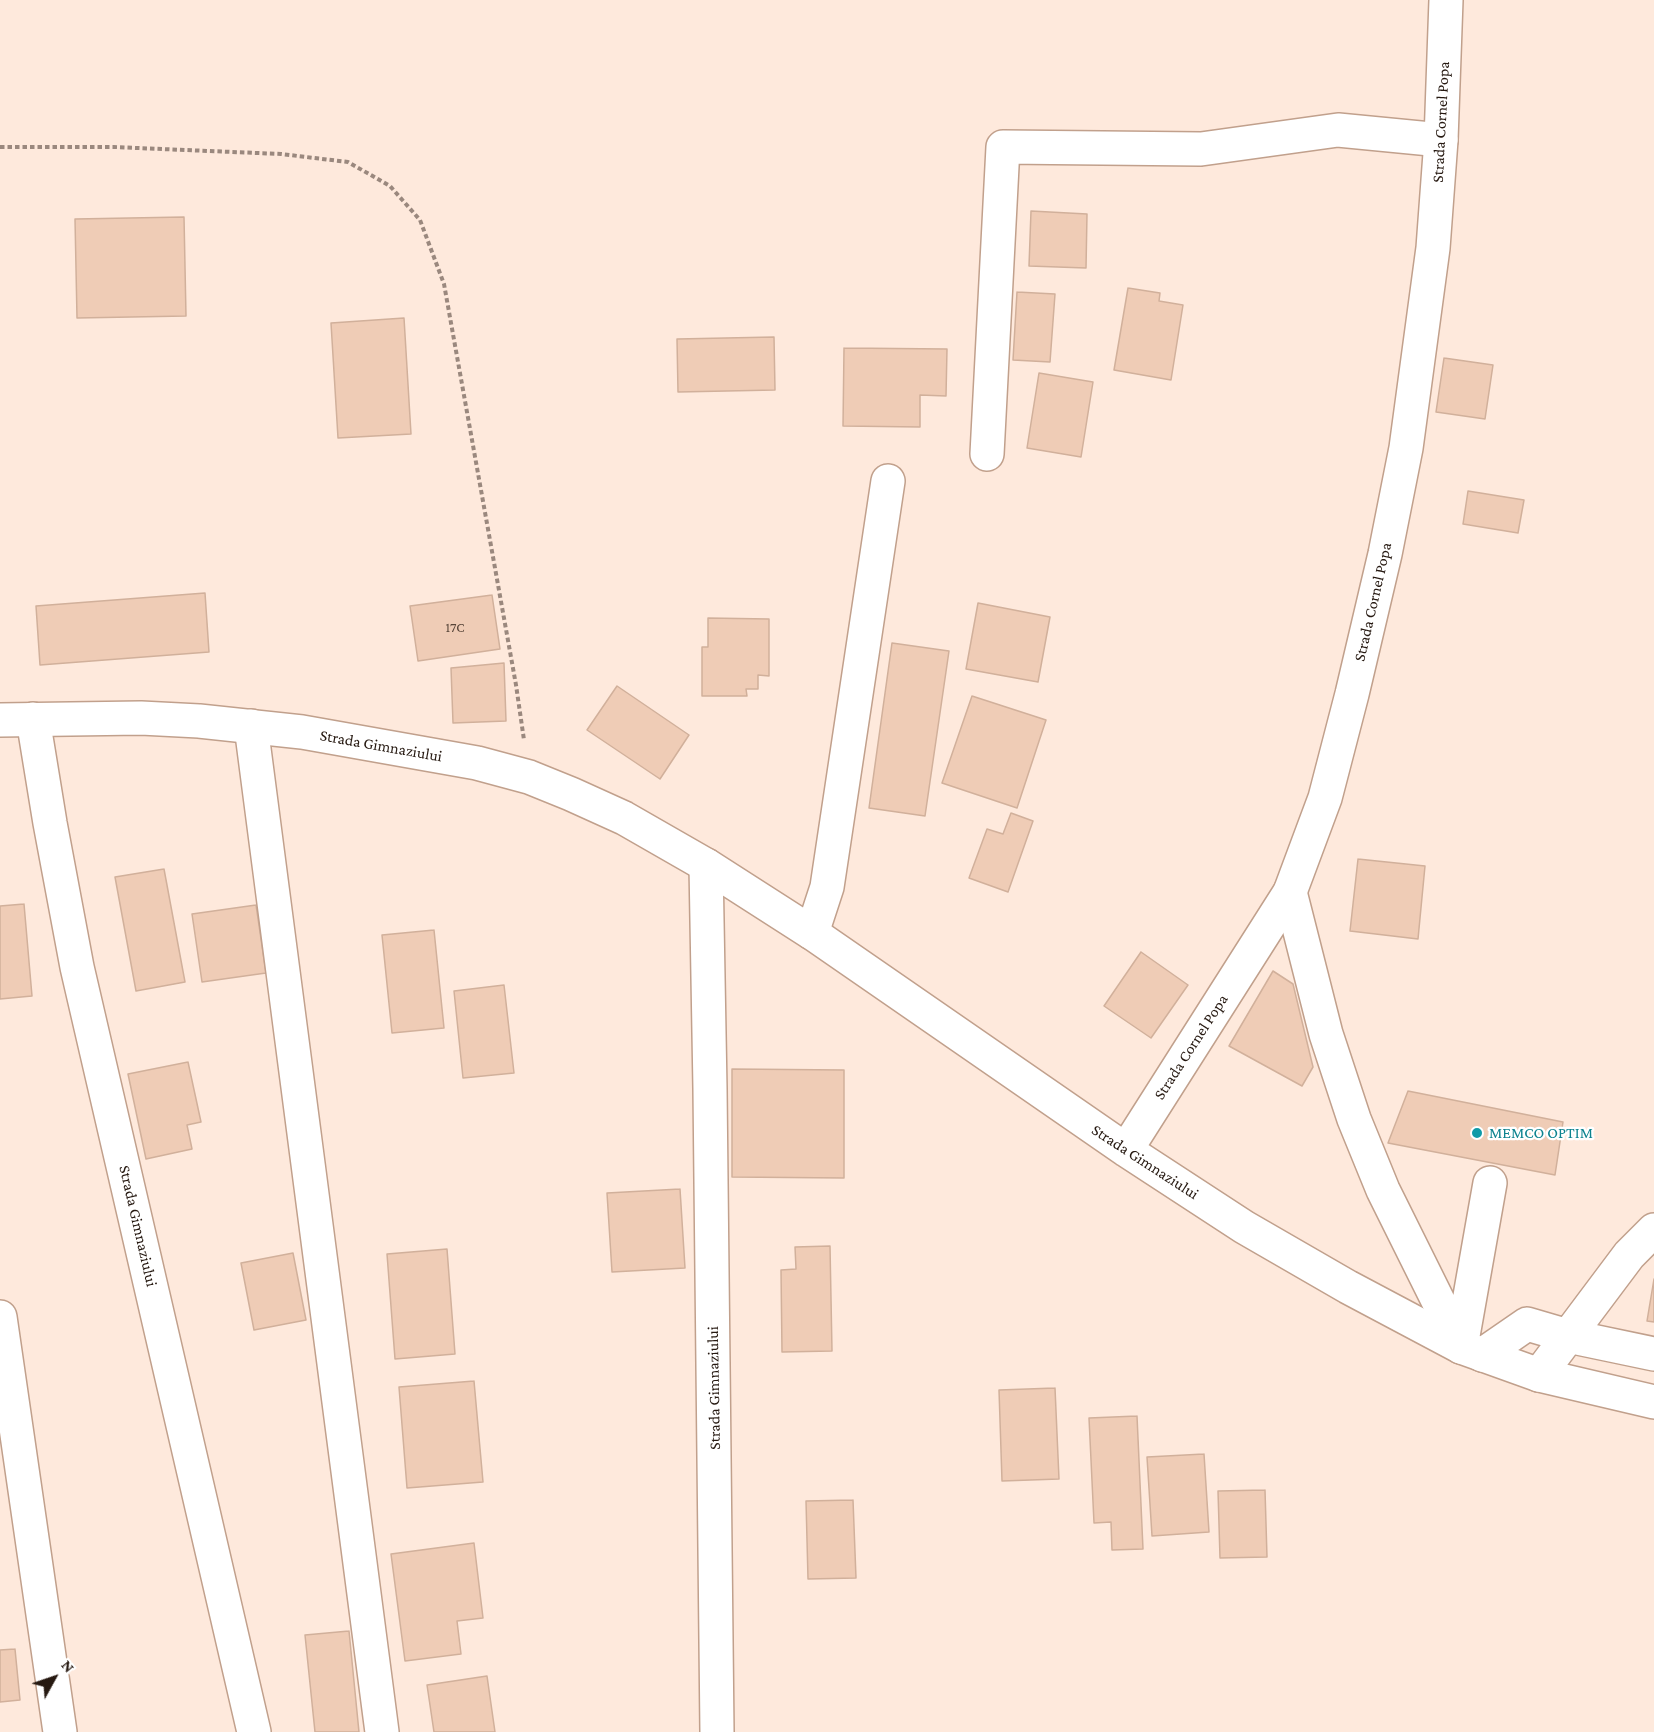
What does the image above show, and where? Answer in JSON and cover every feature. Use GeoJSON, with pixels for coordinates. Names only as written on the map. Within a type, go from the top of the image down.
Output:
{"type":"FeatureCollection","features":[{"type":"Feature","properties":{"kind":"street","name":"Strada Cornel Popa"},"geometry":{"type":"LineString","coordinates":[[1126,1150],[1290,892],[1325,798],[1385,554],[1404,458],[1433,248],[1441,140],[1446,0]]}},
{"type":"Feature","properties":{"kind":"street"},"geometry":{"type":"LineString","coordinates":[[987,454],[1003,147],[1201,149],[1338,130],[1441,140]]}},
{"type":"Feature","properties":{"kind":"street"},"geometry":{"type":"LineString","coordinates":[[812,933],[827,887],[888,481]]}},
{"type":"Feature","properties":{"kind":"street","name":"Strada Gimnaziului"},"geometry":{"type":"LineString","coordinates":[[0,720],[141,718],[251,726],[313,734],[477,763],[528,777],[624,818],[706,865],[812,933],[1126,1150],[1244,1227],[1374,1302],[1471,1351],[1539,1375],[1617,1395]]}},
{"type":"Feature","properties":{"kind":"street","name":"Strada Gimnaziului"},"geometry":{"type":"LineString","coordinates":[[33,719],[77,967],[254,1732]]}},
{"type":"Feature","properties":{"kind":"street"},"geometry":{"type":"LineString","coordinates":[[251,726],[382,1732]]}},
{"type":"Feature","properties":{"kind":"street","name":"Strada Gimnaziului"},"geometry":{"type":"LineString","coordinates":[[706,865],[717,1732]]}},
{"type":"Feature","properties":{"kind":"street"},"geometry":{"type":"LineString","coordinates":[[1290,892],[1326,1034],[1354,1119],[1383,1190],[1471,1351]]}},
{"type":"Feature","properties":{"kind":"street"},"geometry":{"type":"LineString","coordinates":[[1471,1351],[1490,1183]]}},
{"type":"Feature","properties":{"kind":"street"},"geometry":{"type":"LineString","coordinates":[[1539,1375],[1629,1255],[1654,1230]]}},
{"type":"Feature","properties":{"kind":"street"},"geometry":{"type":"LineString","coordinates":[[0,1317],[60,1732]]}},
{"type":"Feature","properties":{"kind":"street"},"geometry":{"type":"LineString","coordinates":[[1471,1351],[1527,1324],[1568,1336],[1654,1354]]}},
{"type":"Feature","properties":{"kind":"street"},"geometry":{"type":"LineString","coordinates":[[1617,1395],[1654,1402]]}},
{"type":"Feature","properties":{"kind":"street"},"geometry":{"type":"LineString","coordinates":[[1617,1395],[1654,1415]]}},
{"type":"Feature","properties":{"kind":"path"},"geometry":{"type":"LineString","coordinates":[[0,147],[126,147],[281,154],[348,162],[390,186],[420,220],[444,284],[516,685],[528,777]]}},
{"type":"Feature","properties":{"kind":"building"},"geometry":{"type":"Polygon","coordinates":[[[1031,211],[1087,214],[1086,268],[1029,266],[1031,211]]]}},
{"type":"Feature","properties":{"kind":"building"},"geometry":{"type":"Polygon","coordinates":[[[184,217],[186,316],[77,318],[75,219],[184,217]]]}},
{"type":"Feature","properties":{"kind":"building"},"geometry":{"type":"Polygon","coordinates":[[[1128,288],[1160,293],[1159,301],[1183,305],[1171,380],[1114,370],[1128,288]]]}},
{"type":"Feature","properties":{"kind":"building"},"geometry":{"type":"Polygon","coordinates":[[[1017,292],[1055,294],[1050,362],[1013,360],[1017,292]]]}},
{"type":"Feature","properties":{"kind":"building"},"geometry":{"type":"Polygon","coordinates":[[[404,318],[411,434],[338,438],[331,323],[404,318]]]}},
{"type":"Feature","properties":{"kind":"building"},"geometry":{"type":"Polygon","coordinates":[[[774,337],[775,390],[678,392],[677,339],[774,337]]]}},
{"type":"Feature","properties":{"kind":"building"},"geometry":{"type":"Polygon","coordinates":[[[844,348],[947,349],[946,396],[920,395],[920,427],[843,426],[844,348]]]}},
{"type":"Feature","properties":{"kind":"building"},"geometry":{"type":"Polygon","coordinates":[[[1444,358],[1493,365],[1485,419],[1436,412],[1444,358]]]}},
{"type":"Feature","properties":{"kind":"building"},"geometry":{"type":"Polygon","coordinates":[[[1039,373],[1093,382],[1081,457],[1027,448],[1039,373]]]}},
{"type":"Feature","properties":{"kind":"building"},"geometry":{"type":"Polygon","coordinates":[[[1468,491],[1524,500],[1518,533],[1463,524],[1468,491]]]}},
{"type":"Feature","properties":{"kind":"building"},"geometry":{"type":"Polygon","coordinates":[[[205,593],[209,652],[40,665],[36,606],[205,593]]]}},
{"type":"Feature","properties":{"kind":"building"},"geometry":{"type":"Polygon","coordinates":[[[492,595],[500,649],[418,661],[410,606],[492,595]]]}},
{"type":"Feature","properties":{"kind":"building"},"geometry":{"type":"Polygon","coordinates":[[[978,603],[1050,617],[1038,682],[966,669],[978,603]]]}},
{"type":"Feature","properties":{"kind":"building"},"geometry":{"type":"Polygon","coordinates":[[[708,618],[769,619],[769,676],[758,675],[758,689],[746,689],[747,696],[702,696],[702,647],[708,647],[708,618]]]}},
{"type":"Feature","properties":{"kind":"building"},"geometry":{"type":"Polygon","coordinates":[[[892,643],[949,651],[925,816],[869,808],[892,643]]]}},
{"type":"Feature","properties":{"kind":"building"},"geometry":{"type":"Polygon","coordinates":[[[504,663],[506,721],[453,723],[451,668],[504,663]]]}},
{"type":"Feature","properties":{"kind":"building"},"geometry":{"type":"Polygon","coordinates":[[[617,686],[689,735],[660,779],[587,730],[617,686]]]}},
{"type":"Feature","properties":{"kind":"building"},"geometry":{"type":"Polygon","coordinates":[[[972,696],[1046,720],[1017,808],[942,783],[972,696]]]}},
{"type":"Feature","properties":{"kind":"building"},"geometry":{"type":"Polygon","coordinates":[[[1011,813],[1033,821],[1008,892],[969,878],[987,829],[1003,834],[1011,813]]]}},
{"type":"Feature","properties":{"kind":"building"},"geometry":{"type":"Polygon","coordinates":[[[1358,859],[1425,866],[1418,939],[1350,931],[1358,859]]]}},
{"type":"Feature","properties":{"kind":"building"},"geometry":{"type":"Polygon","coordinates":[[[164,869],[185,982],[136,991],[115,877],[164,869]]]}},
{"type":"Feature","properties":{"kind":"building"},"geometry":{"type":"Polygon","coordinates":[[[24,904],[32,996],[0,999],[0,906],[24,904]]]}},
{"type":"Feature","properties":{"kind":"building"},"geometry":{"type":"Polygon","coordinates":[[[256,905],[266,973],[202,982],[192,914],[256,905]]]}},
{"type":"Feature","properties":{"kind":"building"},"geometry":{"type":"Polygon","coordinates":[[[434,930],[444,1028],[392,1033],[382,935],[434,930]]]}},
{"type":"Feature","properties":{"kind":"building"},"geometry":{"type":"Polygon","coordinates":[[[1141,952],[1188,985],[1151,1038],[1104,1006],[1141,952]]]}},
{"type":"Feature","properties":{"kind":"building"},"geometry":{"type":"Polygon","coordinates":[[[1273,971],[1293,984],[1313,1067],[1302,1086],[1229,1046],[1273,971]]]}},
{"type":"Feature","properties":{"kind":"building"},"geometry":{"type":"Polygon","coordinates":[[[504,985],[514,1073],[463,1078],[454,991],[504,985]]]}},
{"type":"Feature","properties":{"kind":"building"},"geometry":{"type":"Polygon","coordinates":[[[188,1062],[201,1122],[187,1125],[192,1149],[146,1159],[128,1074],[188,1062]]]}},
{"type":"Feature","properties":{"kind":"building"},"geometry":{"type":"Polygon","coordinates":[[[732,1069],[844,1070],[844,1178],[732,1177],[732,1069]]]}},
{"type":"Feature","properties":{"kind":"building","name":"MEMCO OPTIM"},"geometry":{"type":"Polygon","coordinates":[[[1408,1091],[1563,1122],[1555,1175],[1388,1143],[1408,1091]]]}},
{"type":"Feature","properties":{"kind":"building"},"geometry":{"type":"Polygon","coordinates":[[[680,1189],[685,1268],[612,1272],[607,1193],[680,1189]]]}},
{"type":"Feature","properties":{"kind":"building"},"geometry":{"type":"Polygon","coordinates":[[[830,1246],[832,1351],[782,1352],[781,1270],[796,1269],[795,1247],[830,1246]]]}},
{"type":"Feature","properties":{"kind":"building"},"geometry":{"type":"Polygon","coordinates":[[[447,1249],[455,1354],[395,1359],[387,1254],[447,1249]]]}},
{"type":"Feature","properties":{"kind":"building"},"geometry":{"type":"Polygon","coordinates":[[[293,1253],[306,1320],[254,1330],[241,1263],[293,1253]]]}},
{"type":"Feature","properties":{"kind":"building"},"geometry":{"type":"Polygon","coordinates":[[[1654,1279],[1654,1322],[1647,1321],[1654,1279]]]}},
{"type":"Feature","properties":{"kind":"building"},"geometry":{"type":"Polygon","coordinates":[[[474,1381],[483,1482],[407,1488],[399,1387],[474,1381]]]}},
{"type":"Feature","properties":{"kind":"building"},"geometry":{"type":"Polygon","coordinates":[[[1055,1388],[1059,1479],[1002,1481],[999,1390],[1055,1388]]]}},
{"type":"Feature","properties":{"kind":"building"},"geometry":{"type":"Polygon","coordinates":[[[1137,1416],[1143,1549],[1112,1550],[1111,1522],[1094,1523],[1089,1418],[1137,1416]]]}},
{"type":"Feature","properties":{"kind":"building"},"geometry":{"type":"Polygon","coordinates":[[[1204,1454],[1209,1532],[1152,1536],[1147,1457],[1204,1454]]]}},
{"type":"Feature","properties":{"kind":"building"},"geometry":{"type":"Polygon","coordinates":[[[1265,1490],[1267,1557],[1220,1558],[1218,1491],[1265,1490]]]}},
{"type":"Feature","properties":{"kind":"building"},"geometry":{"type":"Polygon","coordinates":[[[853,1500],[856,1578],[808,1579],[806,1501],[853,1500]]]}},
{"type":"Feature","properties":{"kind":"building"},"geometry":{"type":"Polygon","coordinates":[[[474,1543],[483,1618],[457,1621],[461,1654],[405,1661],[391,1554],[474,1543]]]}},
{"type":"Feature","properties":{"kind":"building"},"geometry":{"type":"Polygon","coordinates":[[[349,1631],[359,1732],[315,1732],[305,1635],[349,1631]]]}},
{"type":"Feature","properties":{"kind":"building"},"geometry":{"type":"Polygon","coordinates":[[[15,1649],[20,1700],[0,1702],[0,1650],[15,1649]]]}},
{"type":"Feature","properties":{"kind":"building"},"geometry":{"type":"Polygon","coordinates":[[[487,1676],[495,1732],[434,1732],[427,1685],[487,1676]]]}},
{"type":"Feature","properties":{"kind":"place","name":"MEMCO OPTIM"},"geometry":{"type":"Point","coordinates":[1477,1133]}}]}
